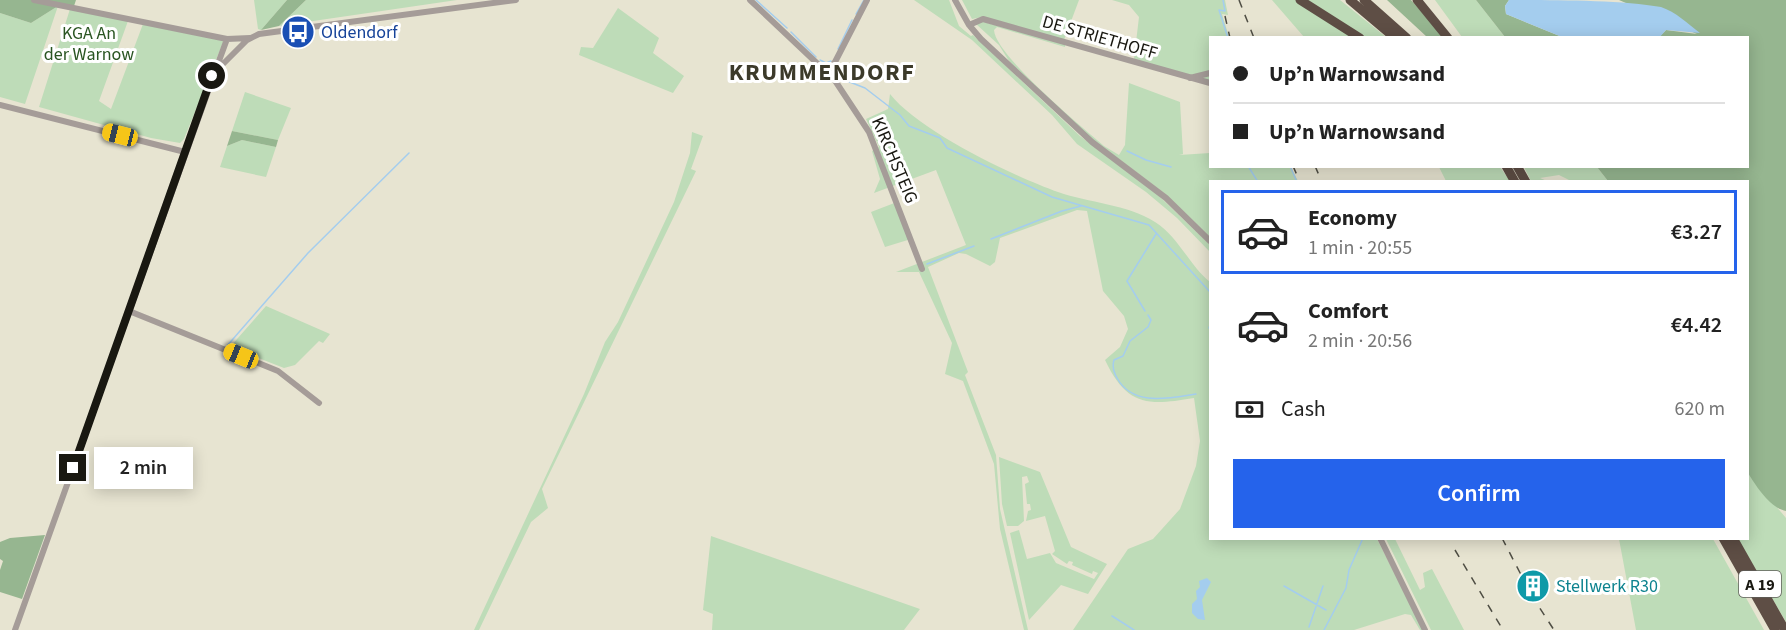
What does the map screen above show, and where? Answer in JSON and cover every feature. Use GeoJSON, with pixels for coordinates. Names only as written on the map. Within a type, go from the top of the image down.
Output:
{"type":"FeatureCollection","features":[{"type":"Feature","properties":{"kind":"highway"},"geometry":{"type":"LineString","coordinates":[[1300,0],[1357,36]]}},
{"type":"Feature","properties":{"kind":"highway"},"geometry":{"type":"LineString","coordinates":[[1350,0],[1393,36]]}},
{"type":"Feature","properties":{"kind":"highway"},"geometry":{"type":"LineString","coordinates":[[1364,0],[1405,36]]}},
{"type":"Feature","properties":{"kind":"highway"},"geometry":{"type":"LineString","coordinates":[[1417,0],[1446,36]]}},
{"type":"Feature","properties":{"kind":"highway","name":"A 19"},"geometry":{"type":"LineString","coordinates":[[1724,540],[1775,630]]}},
{"type":"Feature","properties":{"kind":"highway","name":"A 19"},"geometry":{"type":"LineString","coordinates":[[1734,540],[1785,630]]}},
{"type":"Feature","properties":{"kind":"street"},"geometry":{"type":"LineString","coordinates":[[34,0],[227,39],[250,38],[269,33],[516,0]]}},
{"type":"Feature","properties":{"kind":"street"},"geometry":{"type":"LineString","coordinates":[[460,8],[462,0]]}},
{"type":"Feature","properties":{"kind":"street","name":"KIRCHSTEIG"},"geometry":{"type":"LineString","coordinates":[[750,0],[821,67],[828,70],[869,132],[922,269]]}},
{"type":"Feature","properties":{"kind":"street"},"geometry":{"type":"LineString","coordinates":[[828,70],[835,62],[867,0]]}},
{"type":"Feature","properties":{"kind":"street"},"geometry":{"type":"LineString","coordinates":[[955,0],[969,25],[1092,142],[1166,198],[1209,240]]}},
{"type":"Feature","properties":{"kind":"street","name":"DE STRIETHOFF"},"geometry":{"type":"LineString","coordinates":[[969,25],[983,19],[1209,83]]}},
{"type":"Feature","properties":{"kind":"street"},"geometry":{"type":"LineString","coordinates":[[215,72],[250,38]]}},
{"type":"Feature","properties":{"kind":"street"},"geometry":{"type":"LineString","coordinates":[[15,630],[227,39]]}},
{"type":"Feature","properties":{"kind":"street","name":"DE STRIETHOFF"},"geometry":{"type":"LineString","coordinates":[[1190,78],[1209,74]]}},
{"type":"Feature","properties":{"kind":"street"},"geometry":{"type":"LineString","coordinates":[[0,105],[185,152]]}},
{"type":"Feature","properties":{"kind":"street"},"geometry":{"type":"LineString","coordinates":[[129,311],[278,371],[319,403]]}},
{"type":"Feature","properties":{"kind":"street"},"geometry":{"type":"LineString","coordinates":[[1381,540],[1425,630]]}},
{"type":"Feature","properties":{"kind":"green space"},"geometry":{"type":"Polygon","coordinates":[[[0,0],[76,0],[73,9],[58,6],[31,23],[0,13],[0,0]]]}},
{"type":"Feature","properties":{"kind":"green space"},"geometry":{"type":"Polygon","coordinates":[[[254,0],[287,0],[261,30],[258,29],[254,0]]]}},
{"type":"Feature","properties":{"kind":"green space"},"geometry":{"type":"Polygon","coordinates":[[[287,0],[306,0],[279,26],[261,30],[287,0]]]}},
{"type":"Feature","properties":{"kind":"green space"},"geometry":{"type":"Polygon","coordinates":[[[306,0],[457,0],[279,26],[306,0]]]}},
{"type":"Feature","properties":{"kind":"green space"},"geometry":{"type":"Polygon","coordinates":[[[914,0],[949,0],[959,26],[971,36],[973,35],[1080,136],[1157,194],[1209,244],[1209,251],[1177,218],[1146,192],[1077,144],[1052,115],[972,40],[914,0]]]}},
{"type":"Feature","properties":{"kind":"green space"},"geometry":{"type":"Polygon","coordinates":[[[962,0],[1079,0],[1064,40],[982,17],[972,19],[962,0]]]}},
{"type":"Feature","properties":{"kind":"green space"},"geometry":{"type":"Polygon","coordinates":[[[1112,0],[1225,0],[1228,15],[1222,14],[1229,36],[1209,36],[1209,84],[1134,59],[1139,17],[1129,5],[1112,0]]]}},
{"type":"Feature","properties":{"kind":"green space"},"geometry":{"type":"Polygon","coordinates":[[[1272,0],[1340,0],[1385,36],[1303,36],[1272,0]]]}},
{"type":"Feature","properties":{"kind":"green space"},"geometry":{"type":"Polygon","coordinates":[[[1387,0],[1411,0],[1443,36],[1426,36],[1387,0]]]}},
{"type":"Feature","properties":{"kind":"green space"},"geometry":{"type":"Polygon","coordinates":[[[1435,0],[1476,0],[1504,36],[1461,36],[1435,0]]]}},
{"type":"Feature","properties":{"kind":"green space"},"geometry":{"type":"Polygon","coordinates":[[[1476,0],[1509,0],[1505,6],[1506,14],[1560,36],[1504,36],[1476,0]]]}},
{"type":"Feature","properties":{"kind":"green space"},"geometry":{"type":"Polygon","coordinates":[[[1619,0],[1786,0],[1786,511],[1774,506],[1749,475],[1749,180],[1607,180],[1598,168],[1749,168],[1749,36],[1660,36],[1666,30],[1697,34],[1619,0]]]}},
{"type":"Feature","properties":{"kind":"green space"},"geometry":{"type":"Polygon","coordinates":[[[58,6],[25,104],[0,97],[0,13],[31,23],[58,6]]]}},
{"type":"Feature","properties":{"kind":"green space"},"geometry":{"type":"Polygon","coordinates":[[[618,8],[659,38],[653,53],[684,76],[673,93],[579,55],[581,47],[593,48],[618,8]]]}},
{"type":"Feature","properties":{"kind":"green space","name":"KGA An der Warnow"},"geometry":{"type":"Polygon","coordinates":[[[70,9],[128,21],[99,101],[111,109],[143,24],[224,40],[184,139],[180,143],[151,138],[39,107],[70,9]]]}},
{"type":"Feature","properties":{"kind":"green space"},"geometry":{"type":"Polygon","coordinates":[[[980,21],[1065,44],[1065,47],[997,27],[994,30],[998,41],[1023,73],[1093,137],[1119,155],[1125,145],[1129,83],[1180,102],[1183,154],[1179,155],[1209,153],[1209,168],[1292,168],[1298,180],[1209,180],[1209,236],[1164,193],[1087,135],[1009,61],[999,45],[976,24],[980,21]]]}},
{"type":"Feature","properties":{"kind":"green space"},"geometry":{"type":"Polygon","coordinates":[[[245,92],[291,108],[278,140],[232,131],[245,92]]]}},
{"type":"Feature","properties":{"kind":"green space"},"geometry":{"type":"Polygon","coordinates":[[[890,94],[922,123],[993,164],[1058,192],[1132,211],[1163,228],[1209,281],[1209,540],[1378,540],[1423,630],[1420,630],[1411,615],[1405,614],[1354,630],[1073,630],[1128,549],[1153,539],[1180,509],[1196,466],[1200,441],[1194,398],[1163,402],[1140,399],[1130,394],[1122,386],[1105,360],[1120,347],[1128,329],[1124,316],[1103,291],[1087,211],[1077,210],[1000,238],[995,262],[990,266],[959,253],[928,267],[968,372],[965,375],[996,455],[1000,509],[1028,630],[1024,630],[1000,529],[994,464],[963,381],[945,374],[952,343],[919,272],[896,272],[966,245],[936,170],[874,193],[880,179],[872,151],[879,147],[866,119],[888,109],[890,94]]]}},
{"type":"Feature","properties":{"kind":"green space"},"geometry":{"type":"Polygon","coordinates":[[[232,131],[278,140],[276,147],[242,140],[227,146],[232,131]]]}},
{"type":"Feature","properties":{"kind":"green space"},"geometry":{"type":"Polygon","coordinates":[[[692,132],[703,136],[691,169],[696,171],[542,489],[548,508],[531,522],[479,630],[474,630],[584,394],[605,342],[618,322],[674,202],[690,153],[692,132]]]}},
{"type":"Feature","properties":{"kind":"green space"},"geometry":{"type":"Polygon","coordinates":[[[242,140],[276,147],[266,177],[220,167],[227,146],[242,140]]]}},
{"type":"Feature","properties":{"kind":"green space"},"geometry":{"type":"Polygon","coordinates":[[[1440,168],[1501,168],[1509,180],[1446,180],[1440,168]]]}},
{"type":"Feature","properties":{"kind":"green space"},"geometry":{"type":"Polygon","coordinates":[[[1524,168],[1598,168],[1607,180],[1569,180],[1559,175],[1540,178],[1545,180],[1530,180],[1524,168]]]}},
{"type":"Feature","properties":{"kind":"green space"},"geometry":{"type":"Polygon","coordinates":[[[897,202],[911,239],[885,247],[871,212],[897,202]]]}},
{"type":"Feature","properties":{"kind":"green space"},"geometry":{"type":"Polygon","coordinates":[[[266,306],[330,334],[323,343],[319,341],[295,365],[284,368],[230,347],[266,306]]]}},
{"type":"Feature","properties":{"kind":"green space"},"geometry":{"type":"Polygon","coordinates":[[[999,457],[1040,472],[1071,547],[1107,564],[1088,594],[1061,585],[1029,620],[1010,533],[1019,530],[1027,559],[1050,553],[1056,563],[1094,579],[1098,573],[1093,571],[1092,574],[1072,565],[1073,562],[1069,561],[1067,564],[1052,554],[1055,551],[1045,516],[1026,521],[1028,511],[1031,510],[1030,504],[1027,504],[1025,484],[1029,482],[1027,476],[1022,477],[1024,521],[1018,526],[1007,526],[1002,504],[999,457]]]}},
{"type":"Feature","properties":{"kind":"green space"},"geometry":{"type":"Polygon","coordinates":[[[1749,474],[1786,518],[1786,622],[1739,540],[1749,540],[1749,474]]]}},
{"type":"Feature","properties":{"kind":"green space"},"geometry":{"type":"Polygon","coordinates":[[[45,535],[22,599],[0,592],[0,570],[3,561],[0,559],[0,542],[10,538],[45,535]]]}},
{"type":"Feature","properties":{"kind":"green space"},"geometry":{"type":"Polygon","coordinates":[[[711,536],[920,609],[904,630],[712,630],[713,614],[703,610],[711,536]]]}},
{"type":"Feature","properties":{"kind":"green space"},"geometry":{"type":"Polygon","coordinates":[[[1386,540],[1395,540],[1420,590],[1425,587],[1423,573],[1432,569],[1464,630],[1431,630],[1386,540]]]}},
{"type":"Feature","properties":{"kind":"green space"},"geometry":{"type":"Polygon","coordinates":[[[1619,540],[1714,540],[1764,630],[1636,630],[1619,540]]]}},
{"type":"Feature","properties":{"kind":"water"},"geometry":{"type":"Polygon","coordinates":[[[1509,0],[1565,0],[1661,7],[1677,15],[1700,33],[1666,30],[1661,36],[1560,36],[1506,14],[1505,6],[1509,0]]]}},
{"type":"Feature","properties":{"kind":"water"},"geometry":{"type":"Polygon","coordinates":[[[1207,578],[1211,582],[1202,600],[1205,620],[1198,619],[1192,613],[1192,604],[1197,599],[1196,591],[1200,587],[1199,581],[1207,578]]]}},
{"type":"Feature","properties":{"kind":"waterway"},"geometry":{"type":"LineString","coordinates":[[756,0],[787,28]]}},
{"type":"Feature","properties":{"kind":"waterway"},"geometry":{"type":"LineString","coordinates":[[856,14],[864,0]]}},
{"type":"Feature","properties":{"kind":"waterway"},"geometry":{"type":"LineString","coordinates":[[1223,0],[1225,11],[1219,10],[1227,36]]}},
{"type":"Feature","properties":{"kind":"waterway"},"geometry":{"type":"LineString","coordinates":[[838,49],[852,20]]}},
{"type":"Feature","properties":{"kind":"waterway"},"geometry":{"type":"LineString","coordinates":[[791,32],[816,57]]}},
{"type":"Feature","properties":{"kind":"waterway"},"geometry":{"type":"LineString","coordinates":[[820,60],[826,63],[831,61]]}},
{"type":"Feature","properties":{"kind":"waterway"},"geometry":{"type":"LineString","coordinates":[[837,77],[865,88],[900,115],[909,126],[940,138],[947,148],[1052,197],[1149,225],[1209,291]]}},
{"type":"Feature","properties":{"kind":"waterway"},"geometry":{"type":"LineString","coordinates":[[1127,151],[1146,160],[1171,167]]}},
{"type":"Feature","properties":{"kind":"waterway"},"geometry":{"type":"LineString","coordinates":[[226,347],[308,253],[409,153]]}},
{"type":"Feature","properties":{"kind":"waterway"},"geometry":{"type":"LineString","coordinates":[[1249,168],[1257,180]]}},
{"type":"Feature","properties":{"kind":"waterway"},"geometry":{"type":"LineString","coordinates":[[1291,168],[1296,180]]}},
{"type":"Feature","properties":{"kind":"waterway"},"geometry":{"type":"LineString","coordinates":[[991,239],[1062,211],[1081,206]]}},
{"type":"Feature","properties":{"kind":"waterway"},"geometry":{"type":"LineString","coordinates":[[1145,311],[1127,281],[1156,234]]}},
{"type":"Feature","properties":{"kind":"waterway"},"geometry":{"type":"LineString","coordinates":[[927,264],[974,246]]}},
{"type":"Feature","properties":{"kind":"waterway"},"geometry":{"type":"LineString","coordinates":[[1148,315],[1151,320],[1148,327],[1130,341],[1123,356],[1114,360],[1113,365],[1117,378],[1124,387],[1142,397],[1163,398],[1196,394]]}},
{"type":"Feature","properties":{"kind":"waterway"},"geometry":{"type":"LineString","coordinates":[[1324,630],[1346,588],[1349,570],[1362,540]]}},
{"type":"Feature","properties":{"kind":"waterway"},"geometry":{"type":"LineString","coordinates":[[1284,586],[1326,610]]}},
{"type":"Feature","properties":{"kind":"waterway"},"geometry":{"type":"LineString","coordinates":[[1309,627],[1323,586]]}},
{"type":"Feature","properties":{"kind":"waterway"},"geometry":{"type":"LineString","coordinates":[[1112,616],[1134,630]]}},
{"type":"Feature","properties":{"kind":"railway"},"geometry":{"type":"LineString","coordinates":[[1239,0],[1253,36]]}},
{"type":"Feature","properties":{"kind":"railway"},"geometry":{"type":"LineString","coordinates":[[1225,16],[1230,36]]}},
{"type":"Feature","properties":{"kind":"railway"},"geometry":{"type":"LineString","coordinates":[[1294,168],[1299,180]]}},
{"type":"Feature","properties":{"kind":"railway"},"geometry":{"type":"LineString","coordinates":[[1316,168],[1321,180]]}},
{"type":"Feature","properties":{"kind":"railway"},"geometry":{"type":"LineString","coordinates":[[1503,540],[1532,596],[1554,630]]}},
{"type":"Feature","properties":{"kind":"railway"},"geometry":{"type":"LineString","coordinates":[[1455,550],[1503,630]]}},
{"type":"Feature","properties":{"kind":"place","name":"Oldendorf"},"geometry":{"type":"Point","coordinates":[298,32]}},
{"type":"Feature","properties":{"kind":"place","name":"Stellwerk R30"},"geometry":{"type":"Point","coordinates":[1533,586]}},
{"type":"Feature","properties":{"kind":"district","name":"KRUMMENDORF"},"geometry":{"type":"Point","coordinates":[822,72]}},
{"type":"Feature","properties":{"kind":"route"},"geometry":{"type":"LineString","coordinates":[[73,468],[212,76]]}}]}
